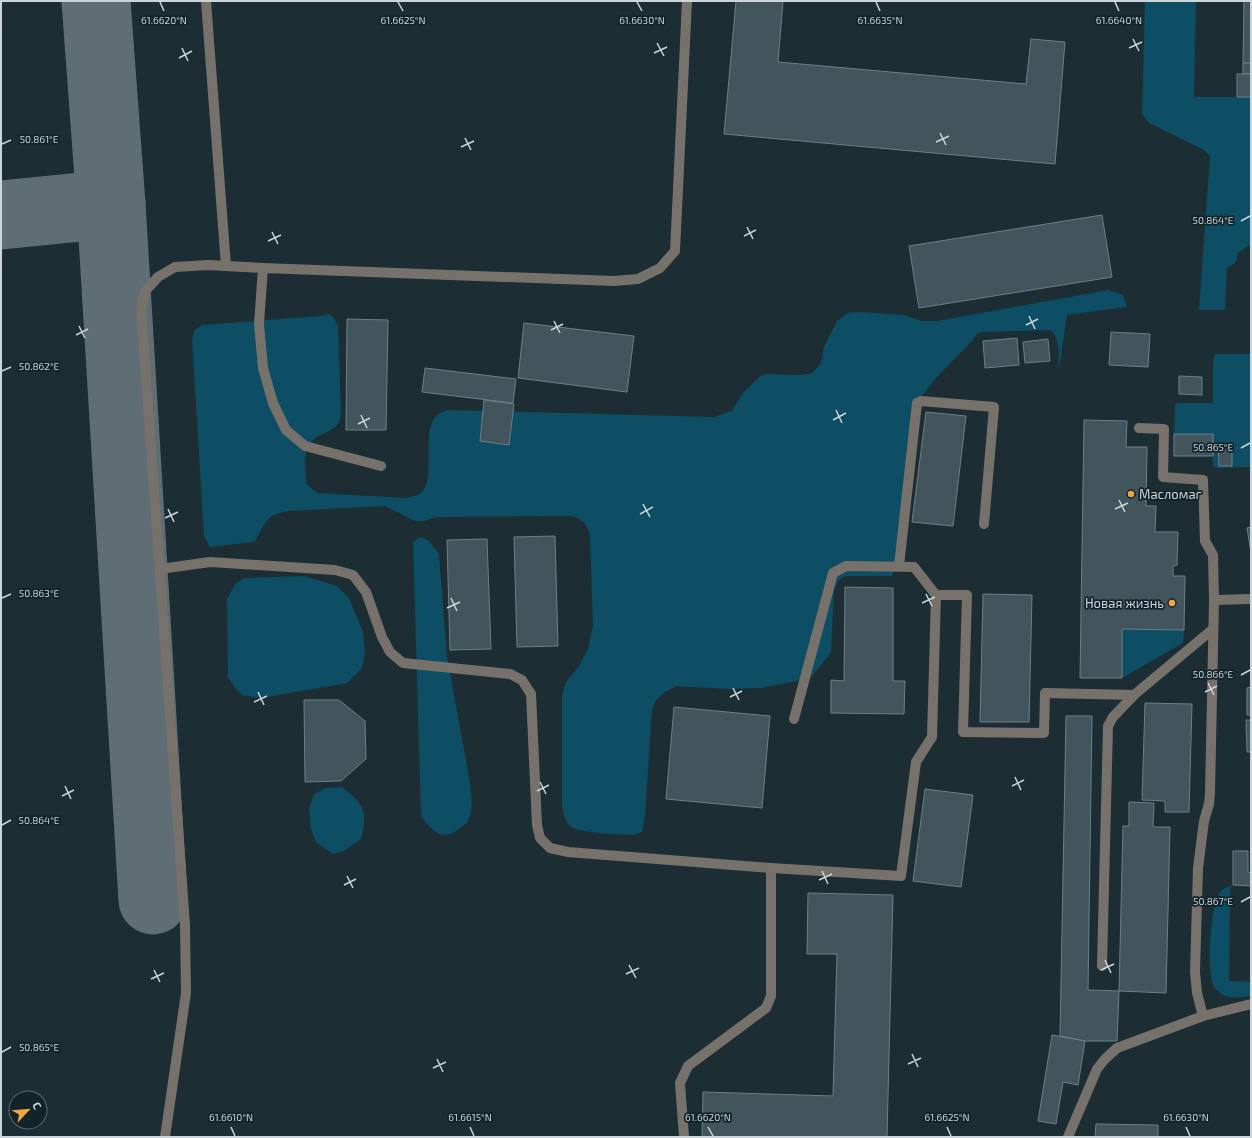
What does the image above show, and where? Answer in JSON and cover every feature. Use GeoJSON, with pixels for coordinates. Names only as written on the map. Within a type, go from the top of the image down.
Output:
{"type":"FeatureCollection","features":[{"type":"Feature","properties":{"kind":"lane"},"geometry":{"type":"LineString","coordinates":[[206,1],[226,266]]}},
{"type":"Feature","properties":{"kind":"lane"},"geometry":{"type":"LineString","coordinates":[[165,1137],[186,993],[185,925],[141,307],[146,290],[158,277],[175,267],[208,265],[614,281],[638,279],[660,268],[675,251],[687,1]]}},
{"type":"Feature","properties":{"kind":"lane"},"geometry":{"type":"LineString","coordinates":[[263,268],[259,324],[263,368],[273,403],[286,430],[305,446],[381,466]]}},
{"type":"Feature","properties":{"kind":"lane"},"geometry":{"type":"LineString","coordinates":[[899,566],[917,403],[921,401],[994,407],[984,524]]}},
{"type":"Feature","properties":{"kind":"lane"},"geometry":{"type":"LineString","coordinates":[[1139,428],[1164,428],[1163,477],[1203,480],[1205,541],[1213,555],[1214,600],[1209,799],[1204,821],[1198,868],[1195,972],[1197,993],[1203,1016]]}},
{"type":"Feature","properties":{"kind":"lane"},"geometry":{"type":"LineString","coordinates":[[160,569],[210,562],[335,570],[353,575],[366,592],[382,637],[390,652],[403,663],[510,674],[522,680],[531,694],[537,824],[540,838],[550,848],[568,852],[771,868],[901,876],[916,762],[932,737],[936,595],[914,567],[846,566],[833,573],[794,719]]}},
{"type":"Feature","properties":{"kind":"lane"},"geometry":{"type":"LineString","coordinates":[[936,595],[967,595],[963,732],[1044,733],[1045,693],[1134,695]]}},
{"type":"Feature","properties":{"kind":"lane"},"geometry":{"type":"LineString","coordinates":[[1214,600],[1251,599]]}},
{"type":"Feature","properties":{"kind":"lane"},"geometry":{"type":"LineString","coordinates":[[1102,966],[1108,726],[1113,717],[1134,695],[1213,629]]}},
{"type":"Feature","properties":{"kind":"lane"},"geometry":{"type":"LineString","coordinates":[[684,1137],[680,1083],[688,1066],[766,1008],[772,996],[771,868]]}},
{"type":"Feature","properties":{"kind":"lane"},"geometry":{"type":"LineString","coordinates":[[1068,1137],[1097,1069],[1117,1048],[1203,1016],[1251,1004]]}},
{"type":"Feature","properties":{"kind":"shaded area"},"geometry":{"type":"Polygon","coordinates":[[[1145,1],[1196,1],[1194,97],[1251,97],[1251,244],[1238,253],[1235,263],[1227,268],[1225,310],[1199,310],[1210,156],[1204,150],[1149,123],[1142,114],[1145,1]]]}},
{"type":"Feature","properties":{"kind":"shaded area"},"geometry":{"type":"Polygon","coordinates":[[[1108,290],[1123,295],[1127,307],[1067,315],[1059,369],[1057,342],[1054,333],[1050,330],[980,332],[936,378],[921,397],[906,531],[892,576],[845,576],[839,580],[834,590],[831,652],[811,677],[761,688],[727,689],[677,686],[665,692],[656,700],[652,710],[645,816],[642,832],[634,835],[589,832],[573,828],[567,823],[563,810],[562,695],[566,682],[579,666],[588,649],[593,626],[590,535],[586,525],[581,520],[571,516],[436,517],[424,521],[415,521],[385,506],[288,511],[280,513],[274,515],[266,521],[254,542],[210,547],[204,536],[192,339],[195,330],[202,325],[320,316],[329,314],[334,318],[338,326],[341,413],[336,426],[332,430],[317,437],[309,446],[305,460],[307,484],[317,493],[407,498],[422,492],[426,485],[429,466],[429,433],[432,423],[437,415],[447,410],[714,417],[732,411],[743,393],[760,376],[767,374],[802,375],[812,373],[821,363],[824,347],[837,321],[848,313],[861,312],[904,315],[922,321],[937,321],[1108,290]]]}},
{"type":"Feature","properties":{"kind":"shaded area"},"geometry":{"type":"Polygon","coordinates":[[[1215,354],[1251,354],[1251,467],[1216,468],[1213,465],[1213,434],[1174,434],[1175,405],[1178,403],[1213,403],[1213,363],[1215,354]]]}},
{"type":"Feature","properties":{"kind":"shaded area"},"geometry":{"type":"Polygon","coordinates":[[[420,537],[428,540],[439,554],[447,656],[470,783],[472,802],[470,817],[467,822],[453,833],[447,834],[437,833],[421,816],[413,542],[420,537]]]}},
{"type":"Feature","properties":{"kind":"shaded area"},"geometry":{"type":"Polygon","coordinates":[[[304,576],[337,586],[349,598],[363,632],[365,654],[362,668],[347,683],[261,698],[242,695],[235,688],[228,677],[227,599],[236,583],[245,578],[304,576]]]}},
{"type":"Feature","properties":{"kind":"shaded area"},"geometry":{"type":"Polygon","coordinates":[[[1122,629],[1184,630],[1183,643],[1122,678],[1122,629]]]}},
{"type":"Feature","properties":{"kind":"shaded area"},"geometry":{"type":"Polygon","coordinates":[[[342,787],[360,804],[364,815],[363,829],[361,839],[344,851],[333,854],[316,842],[311,829],[309,809],[314,794],[326,788],[342,787]]]}},
{"type":"Feature","properties":{"kind":"shaded area"},"geometry":{"type":"Polygon","coordinates":[[[1233,885],[1230,889],[1229,981],[1251,982],[1251,996],[1233,997],[1223,995],[1214,987],[1210,968],[1210,939],[1217,899],[1221,891],[1233,885]]]}},
{"type":"Feature","properties":{"kind":"building"},"geometry":{"type":"Polygon","coordinates":[[[736,1],[783,1],[778,62],[1026,84],[1031,39],[1065,42],[1055,164],[724,134],[736,1]]]}},
{"type":"Feature","properties":{"kind":"building"},"geometry":{"type":"Polygon","coordinates":[[[1244,1],[1251,1],[1251,63],[1243,63],[1244,1]]]}},
{"type":"Feature","properties":{"kind":"building"},"geometry":{"type":"Polygon","coordinates":[[[1243,63],[1251,63],[1251,74],[1243,74],[1243,63]]]}},
{"type":"Feature","properties":{"kind":"building"},"geometry":{"type":"Polygon","coordinates":[[[1237,74],[1251,74],[1251,97],[1237,97],[1237,74]]]}},
{"type":"Feature","properties":{"kind":"building"},"geometry":{"type":"Polygon","coordinates":[[[1102,215],[1112,277],[919,308],[909,246],[1102,215]]]}},
{"type":"Feature","properties":{"kind":"building"},"geometry":{"type":"Polygon","coordinates":[[[347,319],[388,320],[386,430],[346,430],[347,319]]]}},
{"type":"Feature","properties":{"kind":"building"},"geometry":{"type":"Polygon","coordinates":[[[524,323],[634,336],[627,392],[518,378],[524,323]]]}},
{"type":"Feature","properties":{"kind":"building"},"geometry":{"type":"Polygon","coordinates":[[[1111,332],[1150,334],[1148,367],[1109,365],[1111,332]]]}},
{"type":"Feature","properties":{"kind":"building"},"geometry":{"type":"Polygon","coordinates":[[[1017,338],[1019,365],[985,368],[983,341],[1017,338]]]}},
{"type":"Feature","properties":{"kind":"building"},"geometry":{"type":"Polygon","coordinates":[[[1048,339],[1050,361],[1025,363],[1023,342],[1048,339]]]}},
{"type":"Feature","properties":{"kind":"building"},"geometry":{"type":"Polygon","coordinates":[[[425,368],[516,379],[513,403],[422,392],[425,368]]]}},
{"type":"Feature","properties":{"kind":"building"},"geometry":{"type":"Polygon","coordinates":[[[1179,376],[1202,377],[1202,395],[1179,394],[1179,376]]]}},
{"type":"Feature","properties":{"kind":"building"},"geometry":{"type":"Polygon","coordinates":[[[484,400],[514,404],[509,445],[480,441],[484,400]]]}},
{"type":"Feature","properties":{"kind":"building"},"geometry":{"type":"Polygon","coordinates":[[[926,412],[966,416],[953,526],[912,522],[926,412]]]}},
{"type":"Feature","properties":{"kind":"building"},"geometry":{"type":"Polygon","coordinates":[[[1084,420],[1127,421],[1126,447],[1147,447],[1146,506],[1156,506],[1155,532],[1178,532],[1177,565],[1173,566],[1173,576],[1185,576],[1184,630],[1122,629],[1122,678],[1080,678],[1084,420]]]}},
{"type":"Feature","properties":{"kind":"building"},"geometry":{"type":"Polygon","coordinates":[[[1174,434],[1213,434],[1213,456],[1174,456],[1174,434]]]}},
{"type":"Feature","properties":{"kind":"building"},"geometry":{"type":"Polygon","coordinates":[[[1218,444],[1232,444],[1232,466],[1219,466],[1218,444]]]}},
{"type":"Feature","properties":{"kind":"building"},"geometry":{"type":"Polygon","coordinates":[[[1251,527],[1251,553],[1247,528],[1251,527]]]}},
{"type":"Feature","properties":{"kind":"building"},"geometry":{"type":"Polygon","coordinates":[[[555,536],[558,646],[517,647],[514,537],[555,536]]]}},
{"type":"Feature","properties":{"kind":"building"},"geometry":{"type":"Polygon","coordinates":[[[487,539],[491,649],[450,650],[447,540],[487,539]]]}},
{"type":"Feature","properties":{"kind":"building"},"geometry":{"type":"Polygon","coordinates":[[[845,587],[893,588],[893,681],[905,681],[904,714],[831,713],[831,680],[844,681],[845,587]]]}},
{"type":"Feature","properties":{"kind":"building"},"geometry":{"type":"Polygon","coordinates":[[[983,594],[1032,595],[1029,722],[980,722],[983,594]]]}},
{"type":"Feature","properties":{"kind":"building"},"geometry":{"type":"Polygon","coordinates":[[[1251,687],[1251,715],[1247,715],[1247,688],[1251,687]]]}},
{"type":"Feature","properties":{"kind":"building"},"geometry":{"type":"Polygon","coordinates":[[[304,700],[339,700],[365,721],[366,759],[341,781],[305,782],[304,700]]]}},
{"type":"Feature","properties":{"kind":"building"},"geometry":{"type":"Polygon","coordinates":[[[1145,703],[1192,704],[1189,812],[1165,812],[1165,801],[1142,800],[1145,703]]]}},
{"type":"Feature","properties":{"kind":"building"},"geometry":{"type":"Polygon","coordinates":[[[674,707],[770,716],[762,808],[666,799],[674,707]]]}},
{"type":"Feature","properties":{"kind":"building"},"geometry":{"type":"Polygon","coordinates":[[[1066,716],[1092,716],[1088,990],[1119,991],[1117,1041],[1085,1041],[1060,1036],[1066,716]]]}},
{"type":"Feature","properties":{"kind":"building"},"geometry":{"type":"Polygon","coordinates":[[[1246,720],[1251,720],[1251,752],[1247,752],[1246,720]]]}},
{"type":"Feature","properties":{"kind":"building"},"geometry":{"type":"Polygon","coordinates":[[[925,789],[973,795],[961,887],[913,881],[925,789]]]}},
{"type":"Feature","properties":{"kind":"building"},"geometry":{"type":"Polygon","coordinates":[[[1129,802],[1154,803],[1153,827],[1170,827],[1166,993],[1119,991],[1123,826],[1129,826],[1129,802]]]}},
{"type":"Feature","properties":{"kind":"building"},"geometry":{"type":"Polygon","coordinates":[[[1233,851],[1248,851],[1248,872],[1251,873],[1251,886],[1233,885],[1233,851]]]}},
{"type":"Feature","properties":{"kind":"building"},"geometry":{"type":"Polygon","coordinates":[[[808,893],[893,895],[887,1137],[702,1137],[703,1092],[833,1096],[837,954],[807,954],[808,893]]]}},
{"type":"Feature","properties":{"kind":"building"},"geometry":{"type":"Polygon","coordinates":[[[1052,1035],[1085,1041],[1078,1085],[1063,1082],[1056,1124],[1038,1121],[1052,1035]]]}},
{"type":"Feature","properties":{"kind":"building"},"geometry":{"type":"Polygon","coordinates":[[[1096,1124],[1158,1125],[1158,1137],[1095,1137],[1096,1124]]]}},
{"type":"Feature","properties":{"kind":"taxiway"},"geometry":{"type":"LineString","coordinates":[[96,1],[111,204],[153,900]]}},
{"type":"Feature","properties":{"kind":"taxiway"},"geometry":{"type":"LineString","coordinates":[[1,215],[111,204]]}},
{"type":"Feature","properties":{"kind":"place","name":"Масломаг"},"geometry":{"type":"Point","coordinates":[1131,494]}},
{"type":"Feature","properties":{"kind":"place","name":"Новая жизнь"},"geometry":{"type":"Point","coordinates":[1172,603]}}]}
